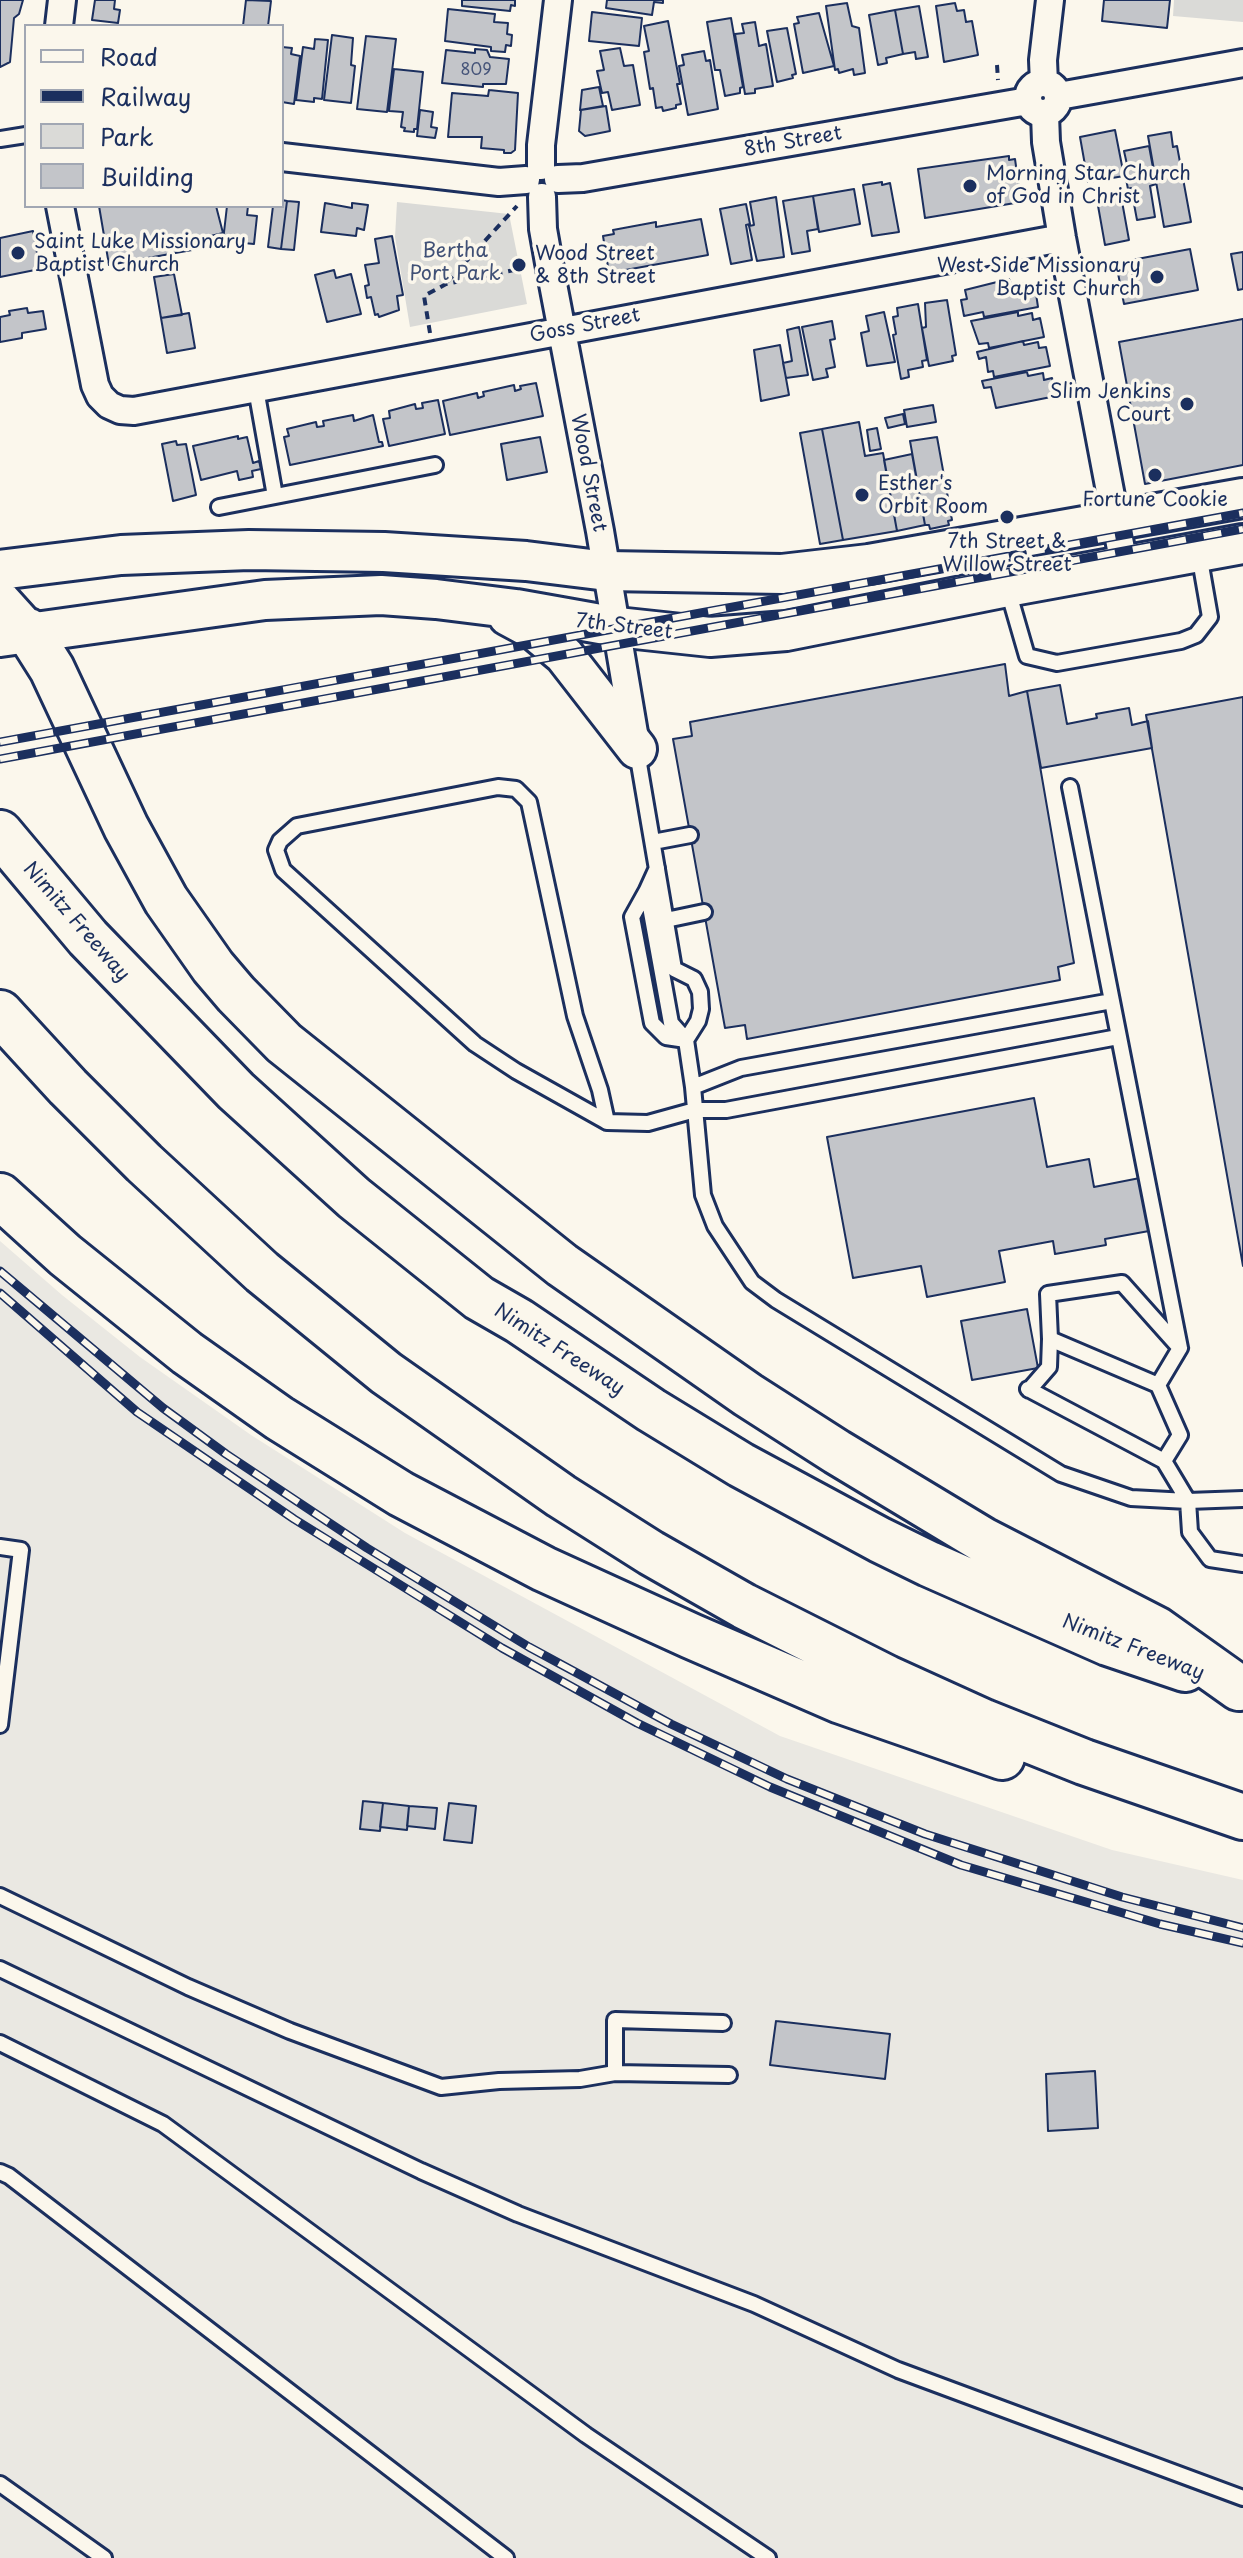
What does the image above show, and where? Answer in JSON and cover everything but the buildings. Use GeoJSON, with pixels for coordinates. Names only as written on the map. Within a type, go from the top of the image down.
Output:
{"type":"FeatureCollection","features":[{"type":"Feature","properties":{"kind":"highway"},"geometry":{"type":"LineString","coordinates":[[9,622],[52,669],[119,813],[166,900],[196,945],[236,994],[284,1043],[530,1240],[666,1339],[792,1424],[903,1493],[1053,1578],[1156,1629],[1241,1688]]}},
{"type":"Feature","properties":{"kind":"highway","name":"Nimitz Freeway"},"geometry":{"type":"LineString","coordinates":[[0,833],[88,938],[226,1082],[354,1198],[479,1298],[707,1445],[880,1540],[1108,1643],[1241,1688]]}},
{"type":"Feature","properties":{"kind":"highway"},"geometry":{"type":"LineString","coordinates":[[0,1013],[144,1163],[262,1272],[386,1373],[561,1496],[720,1593],[887,1678],[1071,1757],[1239,1815]]}},
{"type":"Feature","properties":{"kind":"highway"},"geometry":{"type":"LineString","coordinates":[[0,1196],[105,1288],[233,1387],[369,1476],[495,1544],[691,1636],[841,1701],[915,1728],[1069,1777],[1239,1815]]}},
{"type":"Feature","properties":{"kind":"main road"},"geometry":{"type":"LineString","coordinates":[[0,570],[121,555],[249,550],[384,552],[526,561],[607,571],[782,574],[869,564],[1116,523],[1243,498]]}},
{"type":"Feature","properties":{"kind":"main road","name":"7th Street"},"geometry":{"type":"LineString","coordinates":[[9,622],[337,595],[436,599],[617,627],[710,637],[786,631],[1243,544]]}},
{"type":"Feature","properties":{"kind":"main road"},"geometry":{"type":"LineString","coordinates":[[488,606],[534,630],[564,655],[637,749]]}},
{"type":"Feature","properties":{"kind":"street"},"geometry":{"type":"LineString","coordinates":[[59,24],[62,0]]}},
{"type":"Feature","properties":{"kind":"street","name":"Wood Street"},"geometry":{"type":"LineString","coordinates":[[558,0],[541,145],[539,183],[543,229],[637,749]]}},
{"type":"Feature","properties":{"kind":"street"},"geometry":{"type":"LineString","coordinates":[[1050,0],[1043,60],[1046,142],[1124,565]]}},
{"type":"Feature","properties":{"kind":"street","name":"8th Street"},"geometry":{"type":"LineString","coordinates":[[284,157],[499,182],[539,183],[583,178],[1243,63]]}},
{"type":"Feature","properties":{"kind":"street","name":"Goss Street"},"geometry":{"type":"LineString","coordinates":[[60,208],[95,385],[109,405],[134,411],[1062,238]]}},
{"type":"Feature","properties":{"kind":"lane"},"geometry":{"type":"LineString","coordinates":[[0,139],[24,135]]}},
{"type":"Feature","properties":{"kind":"lane"},"geometry":{"type":"LineString","coordinates":[[256,389],[275,496]]}},
{"type":"Feature","properties":{"kind":"lane"},"geometry":{"type":"LineString","coordinates":[[219,507],[435,465]]}},
{"type":"Feature","properties":{"kind":"lane"},"geometry":{"type":"LineString","coordinates":[[1007,587],[1027,656],[1057,663],[1088,658],[1181,641],[1196,635],[1210,617],[1199,552]]}},
{"type":"Feature","properties":{"kind":"lane"},"geometry":{"type":"LineString","coordinates":[[637,749],[674,969],[694,979],[700,992],[698,1021],[686,1040]]}},
{"type":"Feature","properties":{"kind":"lane"},"geometry":{"type":"LineString","coordinates":[[607,1122],[600,1090],[575,1016],[529,802],[516,789],[498,787],[297,826],[280,841],[276,850],[283,870],[475,1044],[607,1122],[648,1123],[695,1110],[726,1110],[1118,1037]]}},
{"type":"Feature","properties":{"kind":"lane"},"geometry":{"type":"LineString","coordinates":[[1070,787],[1180,1348],[1158,1385]]}},
{"type":"Feature","properties":{"kind":"lane"},"geometry":{"type":"LineString","coordinates":[[653,842],[690,835]]}},
{"type":"Feature","properties":{"kind":"lane"},"geometry":{"type":"LineString","coordinates":[[657,868],[647,890],[671,1023],[686,1040],[703,1195],[715,1226],[752,1282],[776,1300],[1061,1474],[1131,1498],[1188,1501],[1243,1499]]}},
{"type":"Feature","properties":{"kind":"lane"},"geometry":{"type":"LineString","coordinates":[[666,920],[704,912]]}},
{"type":"Feature","properties":{"kind":"lane"},"geometry":{"type":"LineString","coordinates":[[693,1087],[741,1068],[1112,1001]]}},
{"type":"Feature","properties":{"kind":"lane"},"geometry":{"type":"LineString","coordinates":[[1180,1348],[1122,1283],[1048,1294],[1049,1367],[1028,1390],[1164,1461],[1188,1501],[1190,1532],[1210,1559],[1243,1564]]}},
{"type":"Feature","properties":{"kind":"lane"},"geometry":{"type":"LineString","coordinates":[[1050,1339],[1158,1385],[1180,1435],[1164,1461]]}},
{"type":"Feature","properties":{"kind":"lane"},"geometry":{"type":"LineString","coordinates":[[0,1547],[21,1550],[0,1725]]}},
{"type":"Feature","properties":{"kind":"lane"},"geometry":{"type":"LineString","coordinates":[[0,1896],[64,1929],[275,2025],[441,2087],[499,2081],[580,2079],[615,2073],[729,2075]]}},
{"type":"Feature","properties":{"kind":"lane"},"geometry":{"type":"LineString","coordinates":[[0,1969],[421,2171],[518,2214],[754,2304],[898,2370],[1243,2498]]}},
{"type":"Feature","properties":{"kind":"lane"},"geometry":{"type":"LineString","coordinates":[[615,2073],[615,2020],[723,2023]]}},
{"type":"Feature","properties":{"kind":"lane"},"geometry":{"type":"LineString","coordinates":[[0,2043],[163,2124],[586,2435],[768,2558]]}},
{"type":"Feature","properties":{"kind":"lane"},"geometry":{"type":"LineString","coordinates":[[0,2172],[22,2185],[506,2558]]}},
{"type":"Feature","properties":{"kind":"lane"},"geometry":{"type":"LineString","coordinates":[[0,2484],[104,2558]]}},
{"type":"Feature","properties":{"kind":"path"},"geometry":{"type":"LineString","coordinates":[[446,284],[539,183]]}},
{"type":"Feature","properties":{"kind":"path"},"geometry":{"type":"LineString","coordinates":[[434,355],[424,296],[446,284],[549,263]]}},
{"type":"Feature","properties":{"kind":"shaded area"},"geometry":{"type":"Polygon","coordinates":[[[0,1241],[140,1357],[251,1435],[405,1533],[780,1736],[1112,1850],[1243,1880],[1243,2558],[0,2558],[0,1241]]]}},
{"type":"Feature","properties":{"kind":"green space"},"geometry":{"type":"Polygon","coordinates":[[[1174,0],[1243,0],[1243,22],[1173,16],[1174,0]]]}},
{"type":"Feature","properties":{"kind":"green space","name":"Bertha Port Park"},"geometry":{"type":"Polygon","coordinates":[[[397,202],[509,214],[527,304],[410,327],[395,237],[397,202]]]}},
{"type":"Feature","properties":{"kind":"railway"},"geometry":{"type":"LineString","coordinates":[[0,742],[1243,513]]}},
{"type":"Feature","properties":{"kind":"railway"},"geometry":{"type":"LineString","coordinates":[[0,759],[1243,529]]}},
{"type":"Feature","properties":{"kind":"railway"},"geometry":{"type":"LineString","coordinates":[[0,1271],[163,1408],[226,1454],[367,1548],[529,1647],[671,1724],[787,1779],[925,1834],[1122,1897],[1243,1928]]}},
{"type":"Feature","properties":{"kind":"railway"},"geometry":{"type":"LineString","coordinates":[[0,1293],[137,1412],[294,1519],[502,1648],[637,1723],[770,1787],[961,1865],[1160,1924],[1243,1943]]}},
{"type":"Feature","properties":{"kind":"place","name":"Morning Star Church of God in Christ"},"geometry":{"type":"Point","coordinates":[970,186]}},
{"type":"Feature","properties":{"kind":"place","name":"Saint Luke Missionary Baptist Church"},"geometry":{"type":"Point","coordinates":[18,253]}},
{"type":"Feature","properties":{"kind":"place","name":"Wood Street & 8th Street"},"geometry":{"type":"Point","coordinates":[519,265]}},
{"type":"Feature","properties":{"kind":"place","name":"West Side Missionary Baptist Church"},"geometry":{"type":"Point","coordinates":[1157,277]}},
{"type":"Feature","properties":{"kind":"place","name":"Slim Jenkins Court"},"geometry":{"type":"Point","coordinates":[1187,404]}},
{"type":"Feature","properties":{"kind":"place","name":"Fortune Cookie"},"geometry":{"type":"Point","coordinates":[1155,475]}},
{"type":"Feature","properties":{"kind":"place","name":"Esther's Orbit Room"},"geometry":{"type":"Point","coordinates":[862,495]}},
{"type":"Feature","properties":{"kind":"place","name":"7th Street & Willow Street"},"geometry":{"type":"Point","coordinates":[1007,517]}}]}
